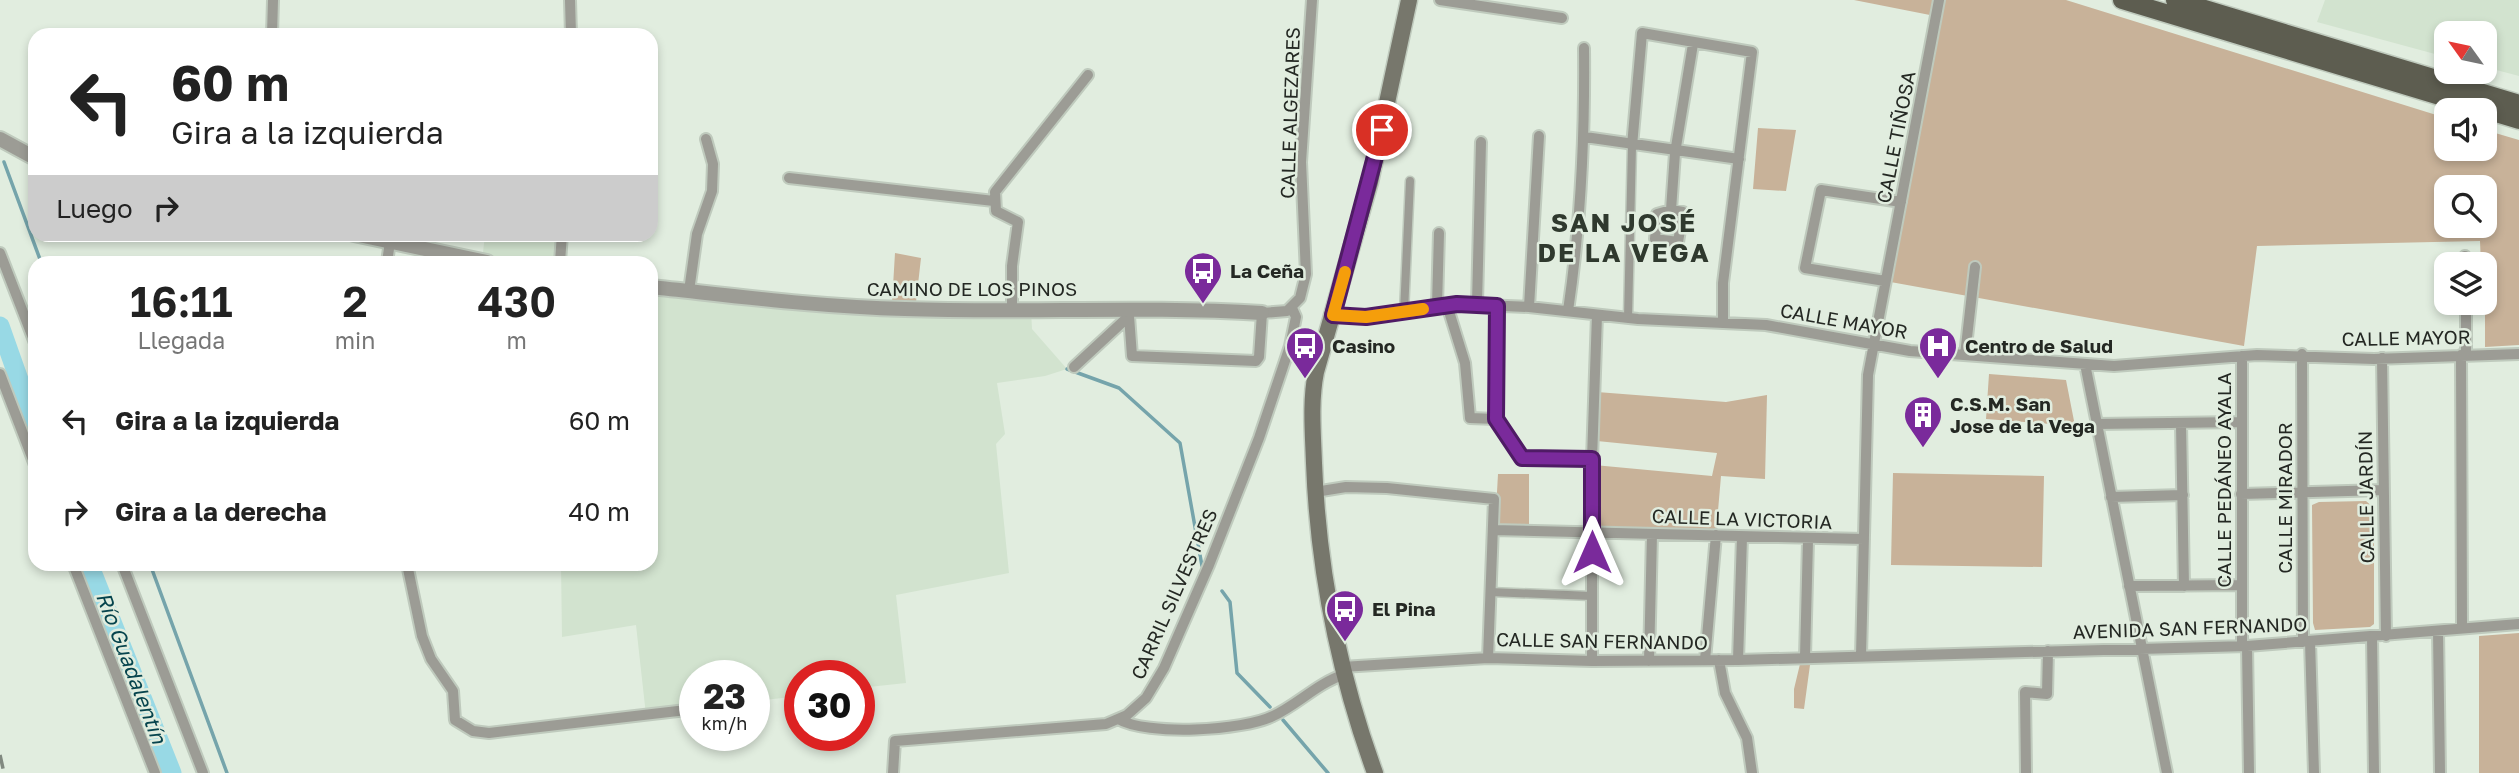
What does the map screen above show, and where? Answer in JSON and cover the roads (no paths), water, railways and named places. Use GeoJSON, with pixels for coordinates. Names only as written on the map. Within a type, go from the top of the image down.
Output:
{"type":"FeatureCollection","features":[{"type":"Feature","properties":{"kind":"main road"},"geometry":{"type":"LineString","coordinates":[[1375,773],[1343,671],[1319,543],[1313,391],[1373,169],[1409,0]]}},
{"type":"Feature","properties":{"kind":"main road"},"geometry":{"type":"LineString","coordinates":[[2122,0],[2519,120]]}},
{"type":"Feature","properties":{"kind":"main road"},"geometry":{"type":"LineString","coordinates":[[2175,0],[2519,104]]}},
{"type":"Feature","properties":{"kind":"street"},"geometry":{"type":"LineString","coordinates":[[272,28],[273,0]]}},
{"type":"Feature","properties":{"kind":"street"},"geometry":{"type":"LineString","coordinates":[[570,0],[571,28]]}},
{"type":"Feature","properties":{"kind":"street","name":"CALLE ALGEZARES"},"geometry":{"type":"LineString","coordinates":[[1292,308],[1300,298],[1306,274],[1301,162],[1312,0]]}},
{"type":"Feature","properties":{"kind":"street"},"geometry":{"type":"LineString","coordinates":[[1440,0],[1489,4],[1562,18]]}},
{"type":"Feature","properties":{"kind":"street","name":"CALLE TIÑOSA"},"geometry":{"type":"LineString","coordinates":[[1861,656],[1867,389],[1873,345],[1939,0]]}},
{"type":"Feature","properties":{"kind":"street"},"geometry":{"type":"LineString","coordinates":[[1628,318],[1632,146],[1642,33],[1693,44],[1752,52],[1723,283],[1723,322]]}},
{"type":"Feature","properties":{"kind":"street"},"geometry":{"type":"LineString","coordinates":[[1671,210],[1675,153],[1693,44]]}},
{"type":"Feature","properties":{"kind":"street"},"geometry":{"type":"LineString","coordinates":[[1568,311],[1579,236],[1585,137],[1584,48]]}},
{"type":"Feature","properties":{"kind":"street"},"geometry":{"type":"LineString","coordinates":[[1012,310],[1012,265],[1018,222],[996,211],[994,201],[1003,182],[1088,75]]}},
{"type":"Feature","properties":{"kind":"street"},"geometry":{"type":"LineString","coordinates":[[1529,307],[1539,136]]}},
{"type":"Feature","properties":{"kind":"street"},"geometry":{"type":"LineString","coordinates":[[1585,137],[1675,153],[1739,159]]}},
{"type":"Feature","properties":{"kind":"street"},"geometry":{"type":"LineString","coordinates":[[689,291],[697,234],[712,191],[713,164],[706,138]]}},
{"type":"Feature","properties":{"kind":"street"},"geometry":{"type":"LineString","coordinates":[[1477,304],[1480,142]]}},
{"type":"Feature","properties":{"kind":"street"},"geometry":{"type":"LineString","coordinates":[[3,146],[28,155]]}},
{"type":"Feature","properties":{"kind":"street"},"geometry":{"type":"LineString","coordinates":[[789,178],[994,201]]}},
{"type":"Feature","properties":{"kind":"street"},"geometry":{"type":"LineString","coordinates":[[1404,312],[1410,181]]}},
{"type":"Feature","properties":{"kind":"street"},"geometry":{"type":"LineString","coordinates":[[1885,281],[1805,268],[1821,190],[1901,202]]}},
{"type":"Feature","properties":{"kind":"street"},"geometry":{"type":"LineString","coordinates":[[1439,233],[1442,306],[1465,363],[1470,418],[1496,419]]}},
{"type":"Feature","properties":{"kind":"street"},"geometry":{"type":"LineString","coordinates":[[388,256],[390,242]]}},
{"type":"Feature","properties":{"kind":"street"},"geometry":{"type":"LineString","coordinates":[[422,242],[468,256]]}},
{"type":"Feature","properties":{"kind":"street"},"geometry":{"type":"LineString","coordinates":[[0,253],[28,325]]}},
{"type":"Feature","properties":{"kind":"street"},"geometry":{"type":"LineString","coordinates":[[1965,355],[1975,267]]}},
{"type":"Feature","properties":{"kind":"street","name":"CAMINO DE LOS PINOS"},"geometry":{"type":"LineString","coordinates":[[658,288],[814,305],[1262,313],[1282,313],[1292,308]]}},
{"type":"Feature","properties":{"kind":"street","name":"CALLE MAYOR"},"geometry":{"type":"LineString","coordinates":[[1333,315],[1351,318],[1477,304],[1529,307],[1628,318],[1777,327],[1873,345],[2085,364],[2127,365],[2302,354],[2382,358],[2519,354]]}},
{"type":"Feature","properties":{"kind":"street"},"geometry":{"type":"LineString","coordinates":[[1497,306],[1496,419],[1522,458],[1592,459]]}},
{"type":"Feature","properties":{"kind":"street","name":"CARRIL SILVESTRES"},"geometry":{"type":"LineString","coordinates":[[893,773],[895,741],[1105,724],[1118,719],[1146,698],[1164,668],[1209,565],[1283,370],[1296,317],[1292,308]]}},
{"type":"Feature","properties":{"kind":"street"},"geometry":{"type":"LineString","coordinates":[[1130,312],[1132,356],[1256,361],[1259,356],[1262,313]]}},
{"type":"Feature","properties":{"kind":"street"},"geometry":{"type":"LineString","coordinates":[[1074,367],[1130,312]]}},
{"type":"Feature","properties":{"kind":"street"},"geometry":{"type":"LineString","coordinates":[[1592,662],[1592,459],[1597,315]]}},
{"type":"Feature","properties":{"kind":"street"},"geometry":{"type":"LineString","coordinates":[[2462,628],[2465,315]]}},
{"type":"Feature","properties":{"kind":"street","name":"CALLE MIRADOR"},"geometry":{"type":"LineString","coordinates":[[2302,354],[2302,492],[2314,773]]}},
{"type":"Feature","properties":{"kind":"street","name":"CALLE PEDÁNEO AYALA"},"geometry":{"type":"LineString","coordinates":[[2242,356],[2242,585],[2249,773]]}},
{"type":"Feature","properties":{"kind":"street","name":"CALLE JARDÍN"},"geometry":{"type":"LineString","coordinates":[[2382,358],[2385,636]]}},
{"type":"Feature","properties":{"kind":"street"},"geometry":{"type":"LineString","coordinates":[[2085,364],[2167,773]]}},
{"type":"Feature","properties":{"kind":"street"},"geometry":{"type":"LineString","coordinates":[[0,374],[28,446]]}},
{"type":"Feature","properties":{"kind":"street"},"geometry":{"type":"LineString","coordinates":[[2097,424],[2241,422]]}},
{"type":"Feature","properties":{"kind":"street"},"geometry":{"type":"LineString","coordinates":[[2181,424],[2184,586]]}},
{"type":"Feature","properties":{"kind":"street"},"geometry":{"type":"LineString","coordinates":[[1315,492],[1346,487],[1387,488],[1494,499],[1488,658]]}},
{"type":"Feature","properties":{"kind":"street"},"geometry":{"type":"LineString","coordinates":[[2241,494],[2383,490]]}},
{"type":"Feature","properties":{"kind":"street"},"geometry":{"type":"LineString","coordinates":[[2111,497],[2183,495]]}},
{"type":"Feature","properties":{"kind":"street","name":"CALLE LA VICTORIA"},"geometry":{"type":"LineString","coordinates":[[1493,530],[1591,531],[1808,540],[1864,539]]}},
{"type":"Feature","properties":{"kind":"street"},"geometry":{"type":"LineString","coordinates":[[1649,661],[1652,534]]}},
{"type":"Feature","properties":{"kind":"street"},"geometry":{"type":"LineString","coordinates":[[1705,660],[1716,536]]}},
{"type":"Feature","properties":{"kind":"street"},"geometry":{"type":"LineString","coordinates":[[1738,660],[1742,537]]}},
{"type":"Feature","properties":{"kind":"street"},"geometry":{"type":"LineString","coordinates":[[1805,657],[1808,540]]}},
{"type":"Feature","properties":{"kind":"street"},"geometry":{"type":"LineString","coordinates":[[76,571],[155,773]]}},
{"type":"Feature","properties":{"kind":"street"},"geometry":{"type":"LineString","coordinates":[[125,571],[203,773]]}},
{"type":"Feature","properties":{"kind":"street"},"geometry":{"type":"LineString","coordinates":[[408,571],[422,636],[430,659],[453,691],[455,720],[473,731],[489,733],[679,711]]}},
{"type":"Feature","properties":{"kind":"street"},"geometry":{"type":"LineString","coordinates":[[2129,586],[2242,585]]}},
{"type":"Feature","properties":{"kind":"street"},"geometry":{"type":"LineString","coordinates":[[1490,592],[1592,596]]}},
{"type":"Feature","properties":{"kind":"street","name":"AVENIDA SAN FERNANDO"},"geometry":{"type":"LineString","coordinates":[[1861,656],[2245,646],[2519,624]]}},
{"type":"Feature","properties":{"kind":"street"},"geometry":{"type":"LineString","coordinates":[[2438,631],[2440,773]]}},
{"type":"Feature","properties":{"kind":"street"},"geometry":{"type":"LineString","coordinates":[[2372,637],[2374,773]]}},
{"type":"Feature","properties":{"kind":"street"},"geometry":{"type":"LineString","coordinates":[[2026,773],[2025,692],[2048,694],[2048,651]]}},
{"type":"Feature","properties":{"kind":"street","name":"CALLE SAN FERNANDO"},"geometry":{"type":"LineString","coordinates":[[1343,671],[1488,658],[1592,662],[1861,656]]}},
{"type":"Feature","properties":{"kind":"street"},"geometry":{"type":"LineString","coordinates":[[1719,660],[1725,693],[1746,738],[1752,773]]}},
{"type":"Feature","properties":{"kind":"street"},"geometry":{"type":"LineString","coordinates":[[1118,719],[1128,724],[1167,731],[1269,718],[1343,671]]}},
{"type":"Feature","properties":{"kind":"waterway"},"geometry":{"type":"LineString","coordinates":[[4,162],[28,227]]}},
{"type":"Feature","properties":{"kind":"waterway"},"geometry":{"type":"LineString","coordinates":[[34,242],[39,256]]}},
{"type":"Feature","properties":{"kind":"waterway","name":"Río Guadalentín"},"geometry":{"type":"LineString","coordinates":[[0,326],[28,405]]}},
{"type":"Feature","properties":{"kind":"waterway"},"geometry":{"type":"LineString","coordinates":[[1067,369],[1119,388],[1180,443],[1202,566]]}},
{"type":"Feature","properties":{"kind":"waterway","name":"Río Guadalentín"},"geometry":{"type":"LineString","coordinates":[[92,571],[172,773]]}},
{"type":"Feature","properties":{"kind":"waterway"},"geometry":{"type":"LineString","coordinates":[[153,571],[227,773]]}},
{"type":"Feature","properties":{"kind":"waterway"},"geometry":{"type":"LineString","coordinates":[[1222,591],[1230,602],[1237,673],[1270,707]]}},
{"type":"Feature","properties":{"kind":"waterway"},"geometry":{"type":"LineString","coordinates":[[1283,720],[1328,773]]}},
{"type":"Feature","properties":{"kind":"railway"},"geometry":{"type":"LineString","coordinates":[[0,755],[4,773]]}},
{"type":"Feature","properties":{"kind":"place","name":"La Ceña"},"geometry":{"type":"Point","coordinates":[1203,305]}},
{"type":"Feature","properties":{"kind":"place","name":"Casino"},"geometry":{"type":"Point","coordinates":[1305,380]}},
{"type":"Feature","properties":{"kind":"place","name":"Centro de Salud"},"geometry":{"type":"Point","coordinates":[1938,380]}},
{"type":"Feature","properties":{"kind":"place","name":"C.S.M. San Jose de la Vega"},"geometry":{"type":"Point","coordinates":[1923,449]}},
{"type":"Feature","properties":{"kind":"place","name":"El Pina"},"geometry":{"type":"Point","coordinates":[1345,643]}},
{"type":"Feature","properties":{"kind":"district","name":"SAN JOSÉ DE LA VEGA"},"geometry":{"type":"Point","coordinates":[1624,238]}}]}
